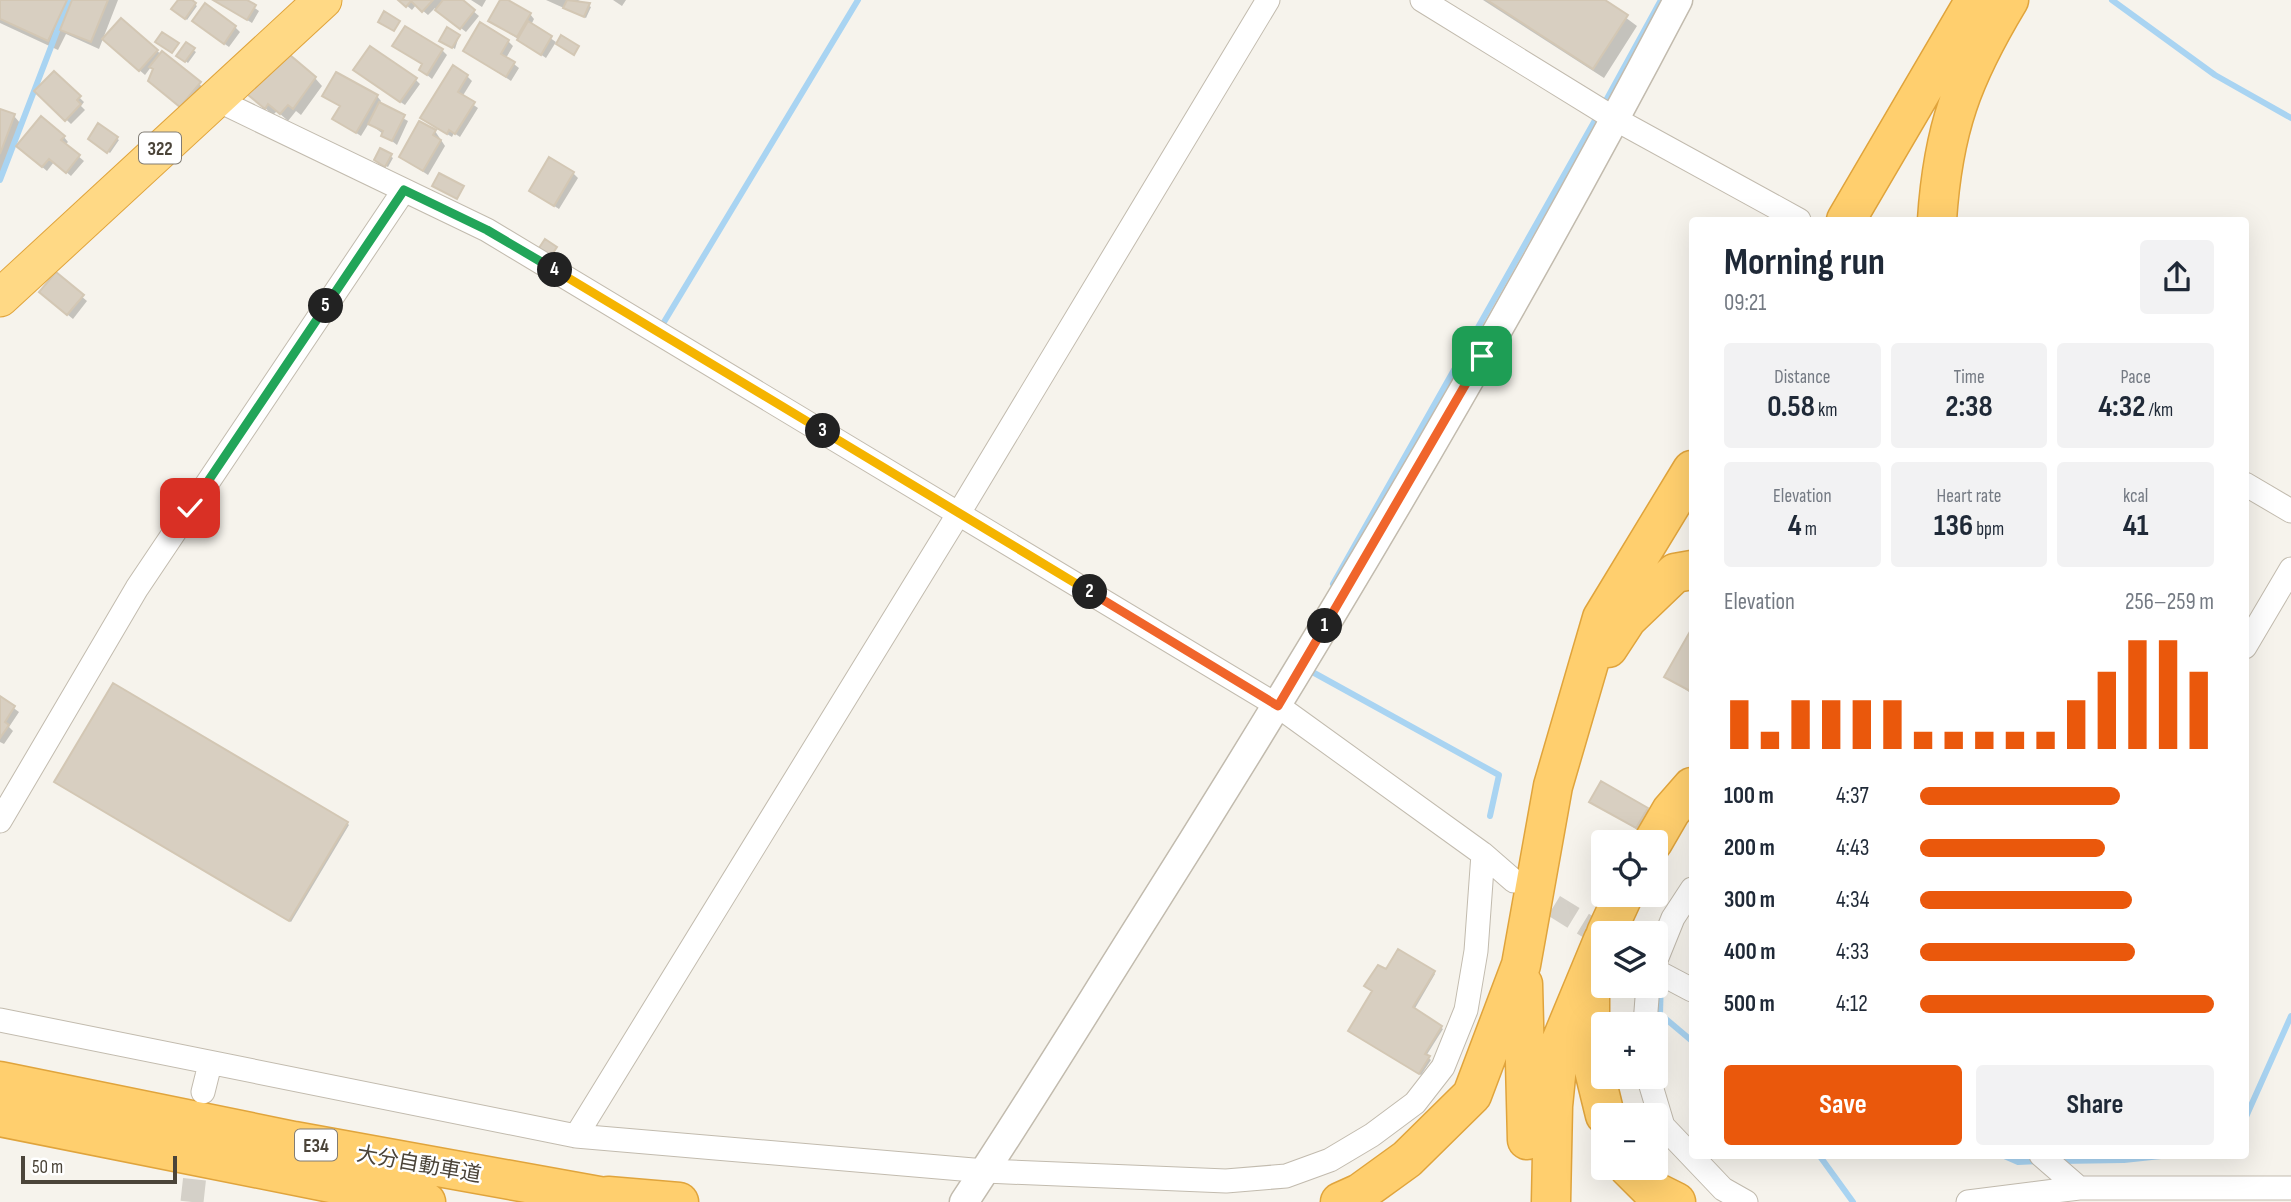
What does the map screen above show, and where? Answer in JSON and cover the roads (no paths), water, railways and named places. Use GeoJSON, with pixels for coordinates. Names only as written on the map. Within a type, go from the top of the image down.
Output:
{"type":"FeatureCollection","features":[{"type":"Feature","properties":{"kind":"highway","name":"322"},"geometry":{"type":"LineString","coordinates":[[0,298],[213,98],[323,0]]}},
{"type":"Feature","properties":{"kind":"highway"},"geometry":{"type":"LineString","coordinates":[[1848,217],[1975,0]]}},
{"type":"Feature","properties":{"kind":"highway"},"geometry":{"type":"LineString","coordinates":[[1937,217],[1940,175],[1955,107],[1978,51],[2009,0]]}},
{"type":"Feature","properties":{"kind":"highway"},"geometry":{"type":"LineString","coordinates":[[1340,1202],[1360,1193],[1407,1159],[1472,1096],[1521,965],[1552,786],[1602,618],[1689,475]]}},
{"type":"Feature","properties":{"kind":"highway"},"geometry":{"type":"LineString","coordinates":[[1584,684],[1627,619],[1675,573],[1689,571]]}},
{"type":"Feature","properties":{"kind":"highway"},"geometry":{"type":"LineString","coordinates":[[1660,830],[1671,811],[1689,790]]}},
{"type":"Feature","properties":{"kind":"highway"},"geometry":{"type":"LineString","coordinates":[[1521,965],[1528,1102],[1526,1202]]}},
{"type":"Feature","properties":{"kind":"highway"},"geometry":{"type":"LineString","coordinates":[[1551,1202],[1553,1107],[1559,1046],[1591,966]]}},
{"type":"Feature","properties":{"kind":"highway"},"geometry":{"type":"LineString","coordinates":[[1593,998],[1590,1054],[1602,1103]]}},
{"type":"Feature","properties":{"kind":"highway","name":"大分自動車道"},"geometry":{"type":"LineString","coordinates":[[0,1081],[294,1141],[632,1202]]}},
{"type":"Feature","properties":{"kind":"highway","name":"大分自動車道"},"geometry":{"type":"LineString","coordinates":[[0,1117],[426,1202]]}},
{"type":"Feature","properties":{"kind":"highway"},"geometry":{"type":"LineString","coordinates":[[287,1176],[393,1202]]}},
{"type":"Feature","properties":{"kind":"highway"},"geometry":{"type":"LineString","coordinates":[[1641,1180],[1650,1189],[1676,1202]]}},
{"type":"Feature","properties":{"kind":"highway"},"geometry":{"type":"LineString","coordinates":[[578,1193],[679,1202]]}},
{"type":"Feature","properties":{"kind":"street"},"geometry":{"type":"LineString","coordinates":[[576,1136],[959,513],[1268,0]]}},
{"type":"Feature","properties":{"kind":"street"},"geometry":{"type":"LineString","coordinates":[[1422,0],[1615,119],[1794,217]]}},
{"type":"Feature","properties":{"kind":"street"},"geometry":{"type":"LineString","coordinates":[[964,1202],[1301,668],[1437,436],[1615,119],[1678,0]]}},
{"type":"Feature","properties":{"kind":"street"},"geometry":{"type":"LineString","coordinates":[[213,98],[487,230],[959,513],[1278,706],[1483,854],[1514,881]]}},
{"type":"Feature","properties":{"kind":"street"},"geometry":{"type":"LineString","coordinates":[[0,821],[137,588],[404,190]]}},
{"type":"Feature","properties":{"kind":"street"},"geometry":{"type":"LineString","coordinates":[[2249,486],[2291,511]]}},
{"type":"Feature","properties":{"kind":"street"},"geometry":{"type":"LineString","coordinates":[[2249,640],[2291,569]]}},
{"type":"Feature","properties":{"kind":"street"},"geometry":{"type":"LineString","coordinates":[[0,1020],[576,1136],[985,1171],[1213,1180],[1286,1176],[1330,1160],[1372,1135],[1415,1103],[1443,1067],[1466,1010],[1476,951],[1483,854]]}},
{"type":"Feature","properties":{"kind":"street"},"geometry":{"type":"LineString","coordinates":[[1668,930],[1689,894]]}},
{"type":"Feature","properties":{"kind":"street"},"geometry":{"type":"LineString","coordinates":[[1668,977],[1689,988]]}},
{"type":"Feature","properties":{"kind":"street"},"geometry":{"type":"LineString","coordinates":[[203,1092],[210,1064]]}},
{"type":"Feature","properties":{"kind":"street"},"geometry":{"type":"LineString","coordinates":[[1652,1089],[1663,1126],[1689,1153]]}},
{"type":"Feature","properties":{"kind":"street"},"geometry":{"type":"LineString","coordinates":[[1694,1159],[1723,1189],[1746,1202]]}},
{"type":"Feature","properties":{"kind":"street"},"geometry":{"type":"LineString","coordinates":[[2047,1159],[2079,1188]]}},
{"type":"Feature","properties":{"kind":"street"},"geometry":{"type":"LineString","coordinates":[[1968,1202],[2079,1188],[2291,1188]]}},
{"type":"Feature","properties":{"kind":"waterway"},"geometry":{"type":"LineString","coordinates":[[0,180],[69,0]]}},
{"type":"Feature","properties":{"kind":"waterway"},"geometry":{"type":"LineString","coordinates":[[664,322],[858,0]]}},
{"type":"Feature","properties":{"kind":"waterway"},"geometry":{"type":"LineString","coordinates":[[1603,106],[1661,0]]}},
{"type":"Feature","properties":{"kind":"waterway"},"geometry":{"type":"LineString","coordinates":[[2112,0],[2215,75],[2291,118]]}},
{"type":"Feature","properties":{"kind":"waterway"},"geometry":{"type":"LineString","coordinates":[[1333,584],[1598,115]]}},
{"type":"Feature","properties":{"kind":"waterway"},"geometry":{"type":"LineString","coordinates":[[1307,669],[1499,775],[1490,816]]}},
{"type":"Feature","properties":{"kind":"waterway"},"geometry":{"type":"LineString","coordinates":[[1660,998],[1660,1014],[1689,1038]]}},
{"type":"Feature","properties":{"kind":"waterway"},"geometry":{"type":"LineString","coordinates":[[2249,1110],[2291,1016]]}},
{"type":"Feature","properties":{"kind":"waterway"},"geometry":{"type":"LineString","coordinates":[[1822,1159],[1853,1202]]}},
{"type":"Feature","properties":{"kind":"waterway"},"geometry":{"type":"LineString","coordinates":[[2011,1159],[2018,1162],[2039,1161]]}},
{"type":"Feature","properties":{"kind":"waterway"},"geometry":{"type":"LineString","coordinates":[[2060,1161],[2133,1159]]}},
{"type":"Feature","properties":{"kind":"tunnel"},"geometry":{"type":"LineString","coordinates":[[1525,888],[1591,929]]}},
{"type":"Feature","properties":{"kind":"tunnel"},"geometry":{"type":"LineString","coordinates":[[192,1202],[198,1147]]}}]}
